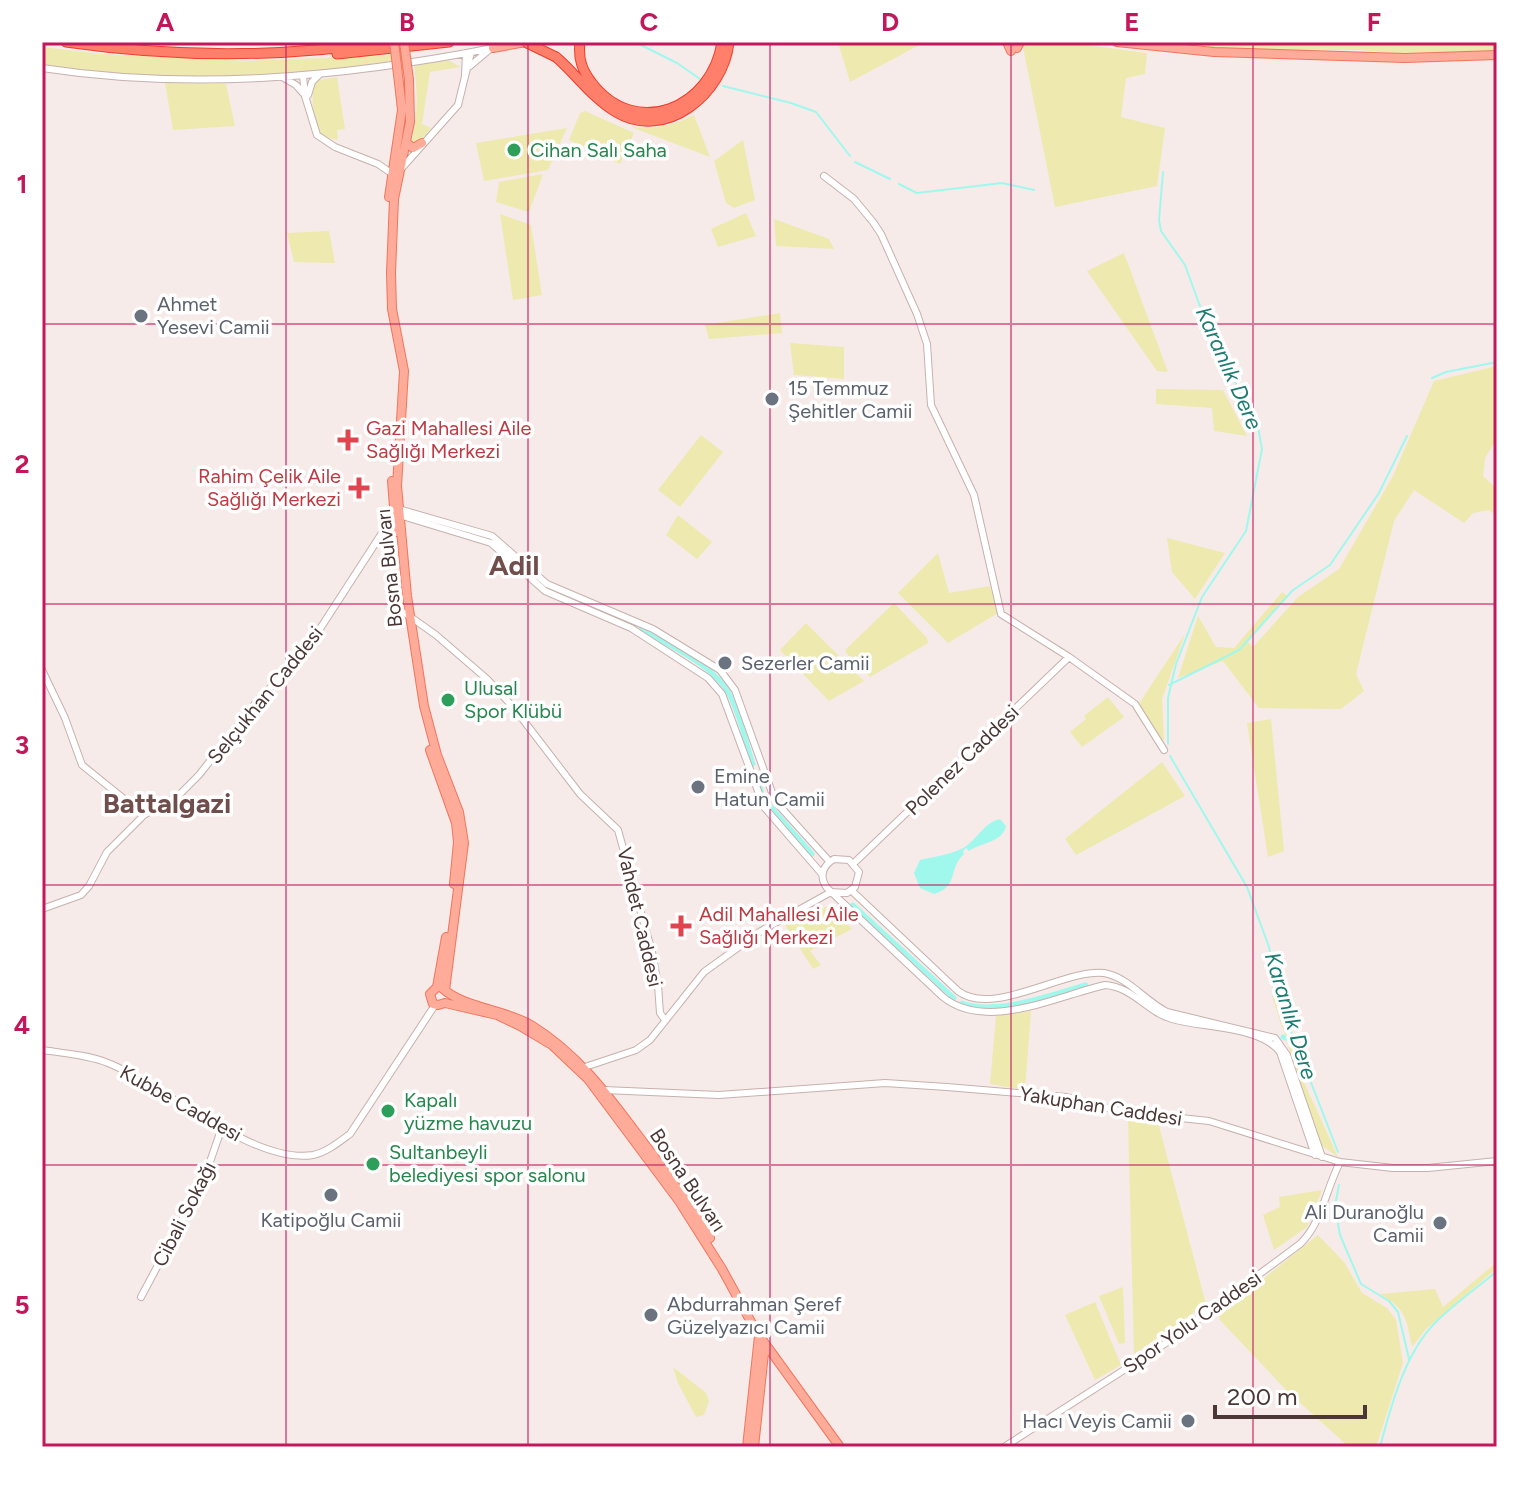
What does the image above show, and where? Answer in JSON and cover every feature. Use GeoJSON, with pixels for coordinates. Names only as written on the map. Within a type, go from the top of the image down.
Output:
{"type":"FeatureCollection","features":[{"type":"Feature","properties":{"kind":"highway"},"geometry":{"type":"LineString","coordinates":[[66,42],[141,51],[283,58],[449,42]]}},
{"type":"Feature","properties":{"kind":"highway"},"geometry":{"type":"LineString","coordinates":[[186,53],[281,52],[384,42]]}},
{"type":"Feature","properties":{"kind":"highway"},"geometry":{"type":"LineString","coordinates":[[526,42],[556,57],[605,105],[629,119],[645,120],[678,114],[706,95],[724,66],[729,42]]}},
{"type":"Feature","properties":{"kind":"highway"},"geometry":{"type":"LineString","coordinates":[[579,47],[585,72],[610,100],[627,109],[658,112],[688,100],[703,88],[717,62],[722,42]]}},
{"type":"Feature","properties":{"kind":"main road","name":"Bosna Bulvarı"},"geometry":{"type":"LineString","coordinates":[[394,42],[402,110],[396,159],[398,172]]}},
{"type":"Feature","properties":{"kind":"main road","name":"Bosna Bulvarı"},"geometry":{"type":"LineString","coordinates":[[404,42],[410,122],[407,143],[389,199],[386,273],[387,310],[399,372],[392,486],[408,615],[427,717],[437,755],[459,812],[464,843],[444,993]]}},
{"type":"Feature","properties":{"kind":"main road"},"geometry":{"type":"LineString","coordinates":[[493,48],[526,42]]}},
{"type":"Feature","properties":{"kind":"main road"},"geometry":{"type":"LineString","coordinates":[[1117,42],[1214,52],[1405,58],[1497,55]]}},
{"type":"Feature","properties":{"kind":"main road"},"geometry":{"type":"LineString","coordinates":[[1131,42],[1148,46]]}},
{"type":"Feature","properties":{"kind":"main road"},"geometry":{"type":"LineString","coordinates":[[407,143],[413,148],[422,143]]}},
{"type":"Feature","properties":{"kind":"main road"},"geometry":{"type":"LineString","coordinates":[[431,991],[444,993],[435,1005],[429,996],[431,991]]}},
{"type":"Feature","properties":{"kind":"main road","name":"Bosna Bulvarı"},"geometry":{"type":"LineString","coordinates":[[444,993],[507,1013],[529,1024],[561,1045],[585,1067],[696,1215],[763,1338],[847,1447]]}},
{"type":"Feature","properties":{"kind":"main road","name":"Bosna Bulvarı"},"geometry":{"type":"LineString","coordinates":[[444,993],[520,1026],[552,1045],[588,1079],[679,1201],[763,1338],[840,1447]]}},
{"type":"Feature","properties":{"kind":"main road"},"geometry":{"type":"LineString","coordinates":[[747,1447],[763,1338]]}},
{"type":"Feature","properties":{"kind":"main road"},"geometry":{"type":"LineString","coordinates":[[754,1447],[763,1338]]}},
{"type":"Feature","properties":{"kind":"street"},"geometry":{"type":"LineString","coordinates":[[42,68],[95,76],[281,78],[448,57],[493,48]]}},
{"type":"Feature","properties":{"kind":"street"},"geometry":{"type":"LineString","coordinates":[[466,69],[493,48]]}},
{"type":"Feature","properties":{"kind":"street"},"geometry":{"type":"LineString","coordinates":[[304,76],[309,113],[320,138],[398,172],[458,105],[469,52]]}},
{"type":"Feature","properties":{"kind":"street"},"geometry":{"type":"LineString","coordinates":[[448,57],[460,62],[466,69]]}},
{"type":"Feature","properties":{"kind":"street"},"geometry":{"type":"LineString","coordinates":[[307,95],[312,82],[321,74]]}},
{"type":"Feature","properties":{"kind":"street"},"geometry":{"type":"LineString","coordinates":[[281,78],[307,95]]}},
{"type":"Feature","properties":{"kind":"street"},"geometry":{"type":"LineString","coordinates":[[378,164],[396,159]]}},
{"type":"Feature","properties":{"kind":"street"},"geometry":{"type":"LineString","coordinates":[[824,176],[854,199],[873,222],[917,314],[927,344],[931,405],[974,495],[1001,614],[1135,704],[1164,750]]}},
{"type":"Feature","properties":{"kind":"street"},"geometry":{"type":"LineString","coordinates":[[396,512],[492,536],[547,584],[641,623],[714,666],[731,682],[775,801],[829,861]]}},
{"type":"Feature","properties":{"kind":"street"},"geometry":{"type":"LineString","coordinates":[[396,512],[486,541],[545,591],[635,630],[705,675],[719,689],[764,807],[822,874],[823,883],[831,892],[956,1007],[974,1012],[998,1013],[1091,988],[1116,986],[1173,1020],[1264,1039],[1273,1043],[1280,1052],[1318,1156]]}},
{"type":"Feature","properties":{"kind":"street","name":"Selçukhan Caddesi"},"geometry":{"type":"LineString","coordinates":[[42,909],[81,895],[107,852],[144,815],[178,796],[199,775],[257,701],[303,655],[396,512]]}},
{"type":"Feature","properties":{"kind":"street"},"geometry":{"type":"LineString","coordinates":[[513,554],[513,564]]}},
{"type":"Feature","properties":{"kind":"street","name":"Vahdet Caddesi"},"geometry":{"type":"LineString","coordinates":[[408,615],[487,679],[514,708],[580,794],[618,830],[652,952],[660,1013],[665,1020]]}},
{"type":"Feature","properties":{"kind":"street"},"geometry":{"type":"LineString","coordinates":[[635,630],[641,623]]}},
{"type":"Feature","properties":{"kind":"street","name":"Polenez Caddesi"},"geometry":{"type":"LineString","coordinates":[[854,863],[1069,657]]}},
{"type":"Feature","properties":{"kind":"street"},"geometry":{"type":"LineString","coordinates":[[42,670],[60,706],[82,765],[144,815]]}},
{"type":"Feature","properties":{"kind":"street"},"geometry":{"type":"LineString","coordinates":[[750,772],[765,775]]}},
{"type":"Feature","properties":{"kind":"street"},"geometry":{"type":"LineString","coordinates":[[585,1067],[636,1050],[650,1040],[704,972],[761,931],[831,892],[842,894],[852,891],[859,877],[854,863],[839,858],[829,861],[822,874]]}},
{"type":"Feature","properties":{"kind":"street"},"geometry":{"type":"LineString","coordinates":[[852,891],[960,992],[970,997],[1004,996],[1100,973],[1121,978],[1152,1004],[1167,1012],[1275,1038],[1287,1055],[1318,1156]]}},
{"type":"Feature","properties":{"kind":"street"},"geometry":{"type":"LineString","coordinates":[[956,1007],[960,992]]}},
{"type":"Feature","properties":{"kind":"street","name":"Kubbe Caddesi"},"geometry":{"type":"LineString","coordinates":[[42,1050],[106,1062],[155,1086],[221,1130],[274,1151],[314,1155],[331,1148],[350,1134],[435,1005]]}},
{"type":"Feature","properties":{"kind":"street","name":"Yakuphan Caddesi"},"geometry":{"type":"LineString","coordinates":[[604,1090],[734,1095],[885,1083],[1038,1094],[1066,1097],[1124,1112],[1209,1121],[1340,1162],[1390,1168],[1428,1168],[1497,1161]]}},
{"type":"Feature","properties":{"kind":"street","name":"Cibali Sokağı"},"geometry":{"type":"LineString","coordinates":[[141,1297],[204,1179],[221,1130]]}},
{"type":"Feature","properties":{"kind":"street","name":"Spor Yolu Caddesi"},"geometry":{"type":"LineString","coordinates":[[1004,1447],[1166,1343],[1300,1244],[1312,1233],[1340,1162]]}},
{"type":"Feature","properties":{"kind":"shaded area"},"geometry":{"type":"Polygon","coordinates":[[[838,42],[925,42],[850,82],[838,42]]]}},
{"type":"Feature","properties":{"kind":"shaded area"},"geometry":{"type":"Polygon","coordinates":[[[1025,42],[1064,42],[1147,53],[1145,74],[1126,78],[1121,117],[1165,128],[1157,186],[1055,207],[1023,47],[1025,42]]]}},
{"type":"Feature","properties":{"kind":"shaded area"},"geometry":{"type":"Polygon","coordinates":[[[1175,42],[1497,42],[1497,52],[1406,54],[1361,50],[1243,50],[1175,42]]]}},
{"type":"Feature","properties":{"kind":"shaded area"},"geometry":{"type":"Polygon","coordinates":[[[42,47],[100,54],[249,61],[392,55],[393,62],[301,73],[171,76],[42,64],[42,47]]]}},
{"type":"Feature","properties":{"kind":"shaded area"},"geometry":{"type":"Polygon","coordinates":[[[448,60],[460,67],[430,72],[422,124],[431,128],[416,146],[411,144],[417,105],[414,66],[448,60]]]}},
{"type":"Feature","properties":{"kind":"shaded area"},"geometry":{"type":"Polygon","coordinates":[[[337,77],[345,129],[337,130],[338,140],[326,137],[317,128],[313,100],[315,81],[337,77]]]}},
{"type":"Feature","properties":{"kind":"shaded area"},"geometry":{"type":"Polygon","coordinates":[[[165,83],[226,84],[235,126],[173,130],[165,83]]]}},
{"type":"Feature","properties":{"kind":"shaded area"},"geometry":{"type":"Polygon","coordinates":[[[585,111],[634,133],[620,164],[569,140],[580,113],[585,111]]]}},
{"type":"Feature","properties":{"kind":"shaded area"},"geometry":{"type":"Polygon","coordinates":[[[694,115],[710,157],[631,127],[664,126],[694,115]]]}},
{"type":"Feature","properties":{"kind":"shaded area"},"geometry":{"type":"Polygon","coordinates":[[[567,128],[548,170],[484,181],[476,143],[567,128]]]}},
{"type":"Feature","properties":{"kind":"shaded area"},"geometry":{"type":"Polygon","coordinates":[[[743,140],[755,200],[734,208],[726,203],[714,161],[743,140]]]}},
{"type":"Feature","properties":{"kind":"shaded area"},"geometry":{"type":"Polygon","coordinates":[[[543,174],[529,212],[496,202],[499,182],[543,174]]]}},
{"type":"Feature","properties":{"kind":"shaded area"},"geometry":{"type":"Polygon","coordinates":[[[746,213],[756,236],[718,247],[711,229],[746,213]]]}},
{"type":"Feature","properties":{"kind":"shaded area"},"geometry":{"type":"Polygon","coordinates":[[[500,214],[531,225],[542,295],[513,300],[500,214]]]}},
{"type":"Feature","properties":{"kind":"shaded area"},"geometry":{"type":"Polygon","coordinates":[[[774,219],[829,239],[834,249],[776,246],[774,219]]]}},
{"type":"Feature","properties":{"kind":"shaded area"},"geometry":{"type":"Polygon","coordinates":[[[329,231],[335,263],[294,262],[287,233],[329,231]]]}},
{"type":"Feature","properties":{"kind":"shaded area"},"geometry":{"type":"Polygon","coordinates":[[[1124,253],[1168,372],[1157,371],[1087,271],[1124,253]]]}},
{"type":"Feature","properties":{"kind":"shaded area"},"geometry":{"type":"Polygon","coordinates":[[[780,313],[782,333],[709,339],[705,325],[780,313]]]}},
{"type":"Feature","properties":{"kind":"shaded area"},"geometry":{"type":"Polygon","coordinates":[[[790,343],[844,347],[844,379],[794,375],[790,343]]]}},
{"type":"Feature","properties":{"kind":"shaded area"},"geometry":{"type":"Polygon","coordinates":[[[1497,366],[1497,439],[1485,458],[1483,476],[1497,489],[1497,516],[1489,510],[1473,513],[1464,523],[1414,490],[1394,521],[1356,674],[1364,691],[1341,709],[1259,708],[1223,661],[1178,678],[1198,616],[1216,647],[1234,648],[1282,592],[1288,596],[1248,642],[1253,647],[1298,597],[1339,569],[1393,476],[1434,381],[1497,366]]]}},
{"type":"Feature","properties":{"kind":"shaded area"},"geometry":{"type":"Polygon","coordinates":[[[1156,389],[1223,390],[1247,436],[1214,431],[1212,408],[1156,404],[1156,389]]]}},
{"type":"Feature","properties":{"kind":"shaded area"},"geometry":{"type":"Polygon","coordinates":[[[701,435],[723,452],[680,507],[658,490],[701,435]]]}},
{"type":"Feature","properties":{"kind":"shaded area"},"geometry":{"type":"Polygon","coordinates":[[[678,515],[712,542],[697,559],[666,535],[678,515]]]}},
{"type":"Feature","properties":{"kind":"shaded area"},"geometry":{"type":"Polygon","coordinates":[[[1167,538],[1225,553],[1195,599],[1172,572],[1167,538]]]}},
{"type":"Feature","properties":{"kind":"shaded area"},"geometry":{"type":"Polygon","coordinates":[[[938,553],[949,593],[990,586],[998,613],[948,643],[898,593],[938,553]]]}},
{"type":"Feature","properties":{"kind":"shaded area"},"geometry":{"type":"Polygon","coordinates":[[[894,603],[927,638],[928,643],[870,677],[845,650],[894,603]]]}},
{"type":"Feature","properties":{"kind":"shaded area"},"geometry":{"type":"Polygon","coordinates":[[[806,623],[864,681],[829,701],[780,650],[806,623]]]}},
{"type":"Feature","properties":{"kind":"shaded area"},"geometry":{"type":"Polygon","coordinates":[[[1185,634],[1162,699],[1164,740],[1161,741],[1138,705],[1185,634]]]}},
{"type":"Feature","properties":{"kind":"shaded area"},"geometry":{"type":"Polygon","coordinates":[[[1108,697],[1124,717],[1082,747],[1070,732],[1108,697]]]}},
{"type":"Feature","properties":{"kind":"shaded area"},"geometry":{"type":"Polygon","coordinates":[[[1271,719],[1284,851],[1268,857],[1247,723],[1271,719]]]}},
{"type":"Feature","properties":{"kind":"shaded area"},"geometry":{"type":"Polygon","coordinates":[[[1162,762],[1185,796],[1076,855],[1065,839],[1162,762]]]}},
{"type":"Feature","properties":{"kind":"shaded area"},"geometry":{"type":"Polygon","coordinates":[[[830,905],[852,929],[810,951],[821,965],[813,969],[785,925],[830,905]]]}},
{"type":"Feature","properties":{"kind":"shaded area"},"geometry":{"type":"Polygon","coordinates":[[[1272,996],[1302,1078],[1338,1157],[1321,1145],[1272,996]]]}},
{"type":"Feature","properties":{"kind":"shaded area"},"geometry":{"type":"Polygon","coordinates":[[[1031,1011],[1025,1090],[990,1084],[996,1016],[1031,1011]]]}},
{"type":"Feature","properties":{"kind":"shaded area"},"geometry":{"type":"Polygon","coordinates":[[[1128,1119],[1158,1122],[1206,1304],[1134,1354],[1128,1119]]]}},
{"type":"Feature","properties":{"kind":"shaded area"},"geometry":{"type":"Polygon","coordinates":[[[1322,1190],[1307,1227],[1274,1250],[1263,1215],[1280,1207],[1279,1197],[1322,1190]]]}},
{"type":"Feature","properties":{"kind":"shaded area"},"geometry":{"type":"Polygon","coordinates":[[[1318,1235],[1344,1262],[1362,1293],[1387,1308],[1396,1320],[1403,1363],[1376,1447],[1349,1447],[1287,1391],[1219,1319],[1219,1314],[1318,1235]]]}},
{"type":"Feature","properties":{"kind":"shaded area"},"geometry":{"type":"Polygon","coordinates":[[[1497,1262],[1497,1268],[1426,1329],[1412,1347],[1404,1316],[1396,1305],[1380,1294],[1435,1289],[1443,1307],[1497,1262]]]}},
{"type":"Feature","properties":{"kind":"shaded area"},"geometry":{"type":"Polygon","coordinates":[[[1123,1287],[1125,1343],[1119,1344],[1099,1296],[1123,1287]]]}},
{"type":"Feature","properties":{"kind":"shaded area"},"geometry":{"type":"Polygon","coordinates":[[[1095,1302],[1121,1365],[1095,1380],[1065,1315],[1095,1302]]]}},
{"type":"Feature","properties":{"kind":"shaded area"},"geometry":{"type":"Polygon","coordinates":[[[673,1367],[706,1393],[709,1401],[704,1415],[696,1417],[673,1367]]]}},
{"type":"Feature","properties":{"kind":"water"},"geometry":{"type":"Polygon","coordinates":[[[1000,819],[1006,826],[1004,832],[991,842],[969,851],[966,848],[947,887],[934,894],[920,888],[914,873],[920,860],[965,847],[990,823],[1000,819]]]}},
{"type":"Feature","properties":{"kind":"waterway"},"geometry":{"type":"LineString","coordinates":[[635,42],[677,63],[700,79]]}},
{"type":"Feature","properties":{"kind":"waterway"},"geometry":{"type":"LineString","coordinates":[[723,86],[816,112],[850,156]]}},
{"type":"Feature","properties":{"kind":"waterway"},"geometry":{"type":"LineString","coordinates":[[855,162],[890,179]]}},
{"type":"Feature","properties":{"kind":"waterway","name":"Karanlık Dere"},"geometry":{"type":"LineString","coordinates":[[1163,172],[1161,231],[1185,265],[1209,331],[1258,427],[1262,449],[1246,531],[1202,597],[1176,664],[1168,698],[1168,744]]}},
{"type":"Feature","properties":{"kind":"waterway"},"geometry":{"type":"LineString","coordinates":[[899,184],[917,193],[1002,183],[1034,190]]}},
{"type":"Feature","properties":{"kind":"waterway"},"geometry":{"type":"LineString","coordinates":[[1432,378],[1446,372],[1497,362]]}},
{"type":"Feature","properties":{"kind":"waterway"},"geometry":{"type":"LineString","coordinates":[[1169,685],[1239,650],[1293,590],[1330,565],[1379,493],[1407,436]]}},
{"type":"Feature","properties":{"kind":"waterway"},"geometry":{"type":"LineString","coordinates":[[602,612],[633,625]]}},
{"type":"Feature","properties":{"kind":"waterway"},"geometry":{"type":"LineString","coordinates":[[641,630],[689,656],[721,682],[736,709],[753,764]]}},
{"type":"Feature","properties":{"kind":"waterway","name":"Karanlık Dere"},"geometry":{"type":"LineString","coordinates":[[1170,756],[1247,887],[1269,947],[1291,1031],[1338,1152]]}},
{"type":"Feature","properties":{"kind":"waterway"},"geometry":{"type":"LineString","coordinates":[[760,786],[763,798],[812,854]]}},
{"type":"Feature","properties":{"kind":"waterway"},"geometry":{"type":"LineString","coordinates":[[853,905],[954,998]]}},
{"type":"Feature","properties":{"kind":"waterway"},"geometry":{"type":"LineString","coordinates":[[962,1003],[991,1007],[1007,1005],[1086,985]]}},
{"type":"Feature","properties":{"kind":"waterway"},"geometry":{"type":"LineString","coordinates":[[1283,1037],[1294,1041]]}},
{"type":"Feature","properties":{"kind":"waterway","name":"Karanlık Dere"},"geometry":{"type":"LineString","coordinates":[[1339,1185],[1335,1206],[1340,1235],[1361,1284],[1389,1301],[1398,1312],[1409,1359]]}},
{"type":"Feature","properties":{"kind":"waterway"},"geometry":{"type":"LineString","coordinates":[[1380,1447],[1400,1381],[1424,1335],[1450,1309],[1497,1271]]}},
{"type":"Feature","properties":{"kind":"place","name":"Cihan Salı Saha"},"geometry":{"type":"Point","coordinates":[514,150]}},
{"type":"Feature","properties":{"kind":"place","name":"Ahmet Yesevi Camii"},"geometry":{"type":"Point","coordinates":[141,316]}},
{"type":"Feature","properties":{"kind":"place","name":"15 Temmuz Şehitler Camii"},"geometry":{"type":"Point","coordinates":[772,399]}},
{"type":"Feature","properties":{"kind":"place","name":"Gazi Mahallesi Aile Sağlığı Merkezi"},"geometry":{"type":"Point","coordinates":[348,440]}},
{"type":"Feature","properties":{"kind":"place","name":"Rahim Çelik Aile Sağlığı Merkezi"},"geometry":{"type":"Point","coordinates":[359,488]}},
{"type":"Feature","properties":{"kind":"place","name":"Sezerler Camii"},"geometry":{"type":"Point","coordinates":[725,663]}},
{"type":"Feature","properties":{"kind":"place","name":"Ulusal Spor Klübü"},"geometry":{"type":"Point","coordinates":[448,700]}},
{"type":"Feature","properties":{"kind":"place","name":"Emine Hatun Camii"},"geometry":{"type":"Point","coordinates":[698,787]}},
{"type":"Feature","properties":{"kind":"place","name":"Adil Mahallesi Aile Sağlığı Merkezi"},"geometry":{"type":"Point","coordinates":[681,926]}},
{"type":"Feature","properties":{"kind":"place","name":"Kapalı yüzme havuzu"},"geometry":{"type":"Point","coordinates":[388,1111]}},
{"type":"Feature","properties":{"kind":"place","name":"Sultanbeyli belediyesi spor salonu"},"geometry":{"type":"Point","coordinates":[373,1164]}},
{"type":"Feature","properties":{"kind":"place","name":"Katipoğlu Camii"},"geometry":{"type":"Point","coordinates":[331,1195]}},
{"type":"Feature","properties":{"kind":"place","name":"Ali Duranoğlu Camii"},"geometry":{"type":"Point","coordinates":[1440,1223]}},
{"type":"Feature","properties":{"kind":"place","name":"Abdurrahman Şeref Güzelyazıcı Camii"},"geometry":{"type":"Point","coordinates":[651,1315]}},
{"type":"Feature","properties":{"kind":"place","name":"Hacı Veyis Camii"},"geometry":{"type":"Point","coordinates":[1188,1421]}},
{"type":"Feature","properties":{"kind":"district","name":"Adil"},"geometry":{"type":"Point","coordinates":[514,565]}},
{"type":"Feature","properties":{"kind":"district","name":"Battalgazi"},"geometry":{"type":"Point","coordinates":[167,803]}}]}
